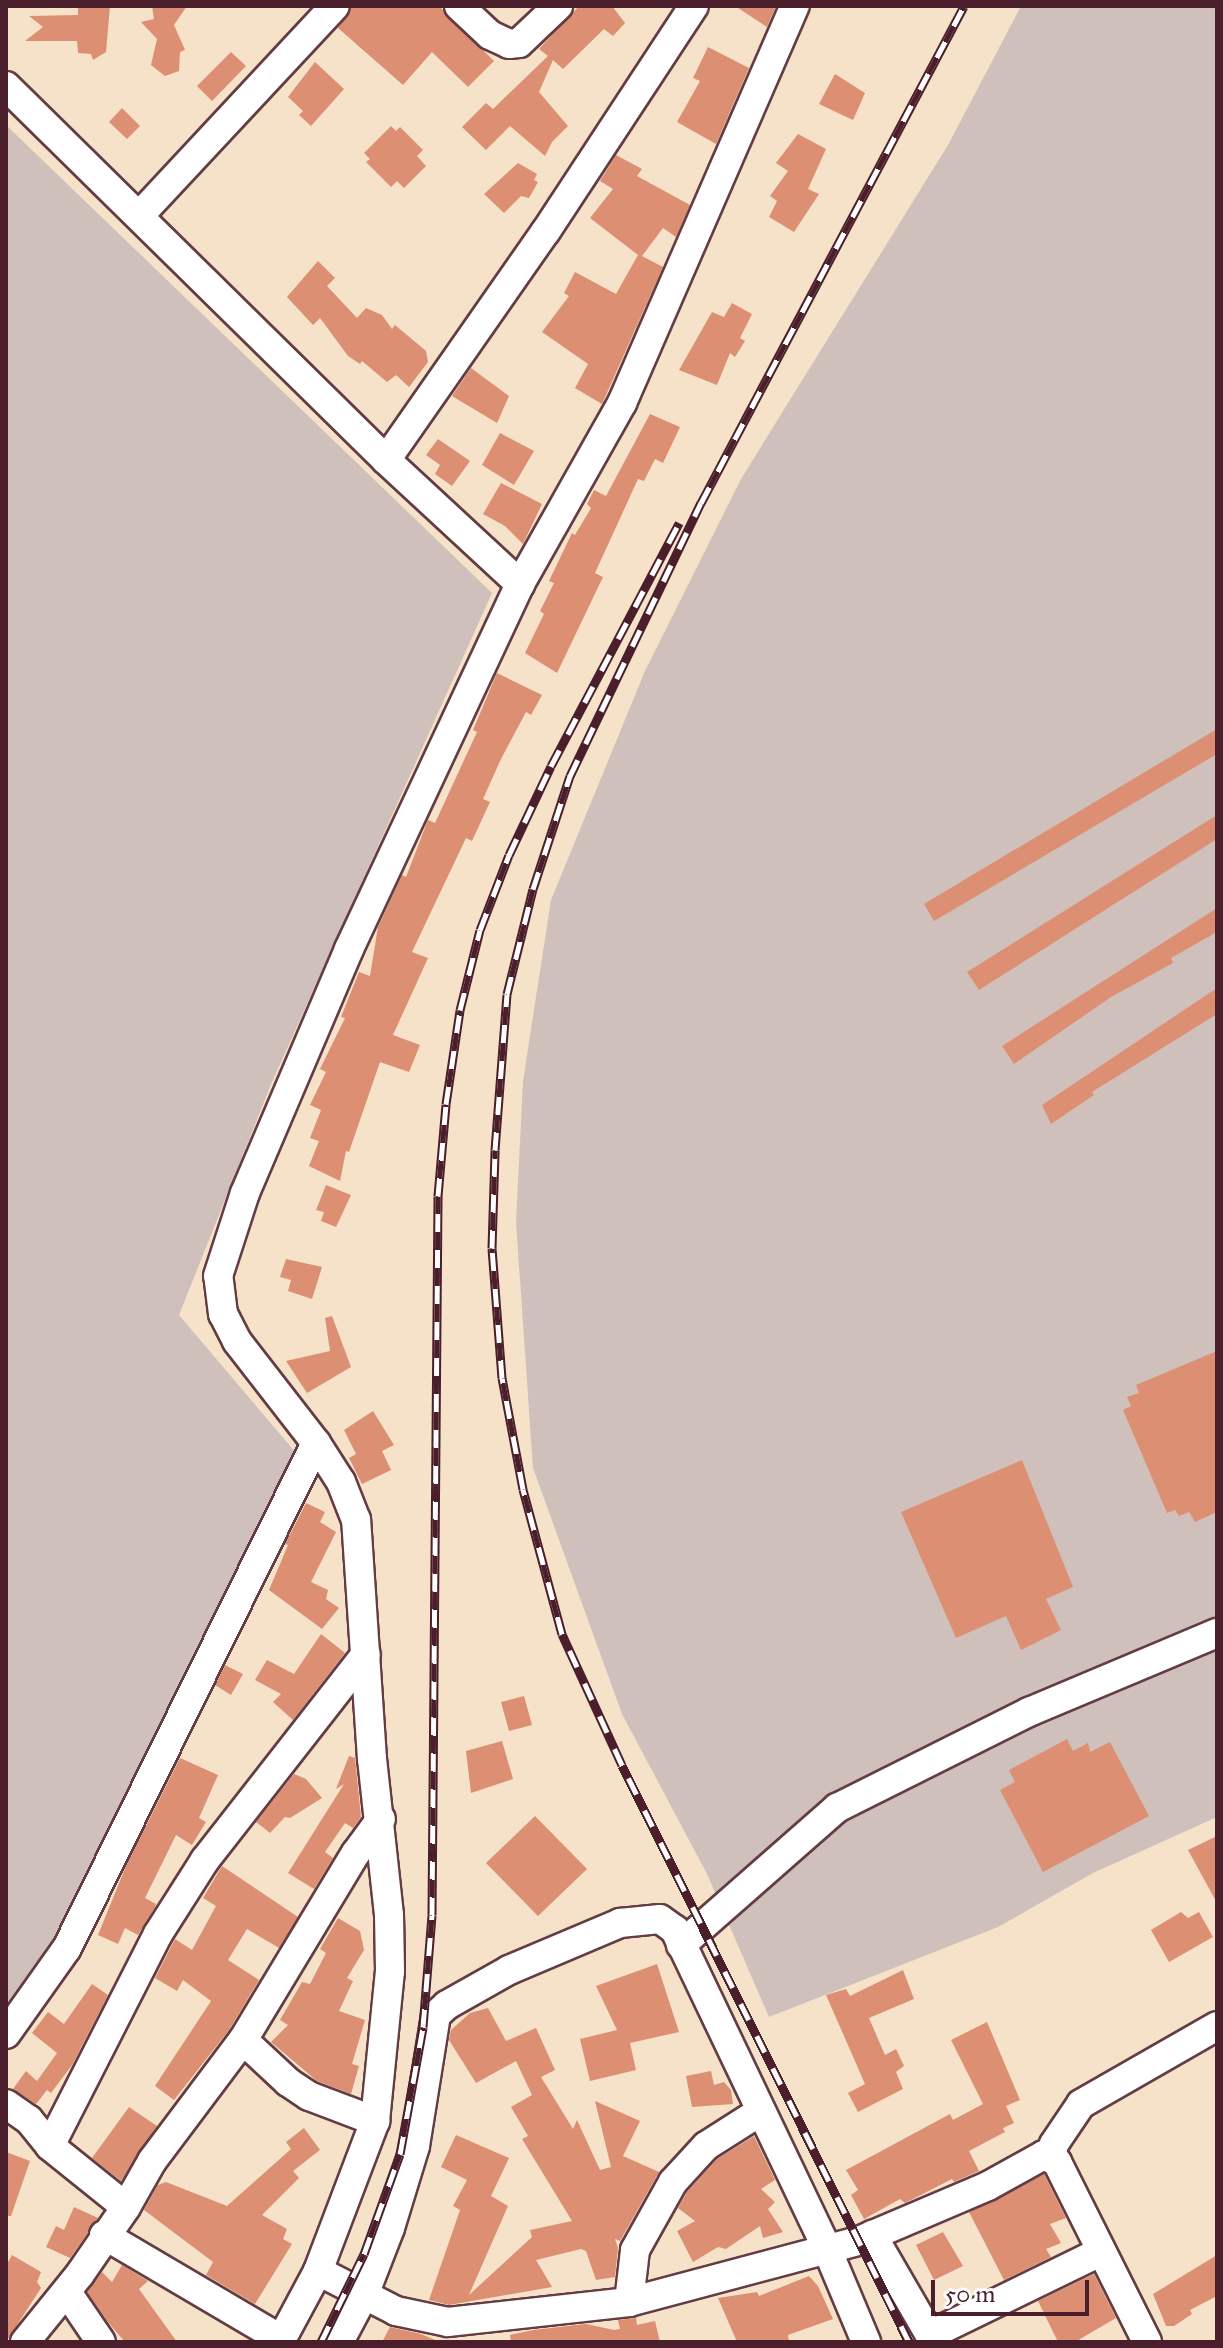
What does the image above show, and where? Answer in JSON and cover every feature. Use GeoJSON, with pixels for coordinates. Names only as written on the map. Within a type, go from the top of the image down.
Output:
{"type":"FeatureCollection","features":[{"type":"Feature","properties":{"kind":"street"},"geometry":{"type":"LineString","coordinates":[[139,216],[335,6]]}},
{"type":"Feature","properties":{"kind":"street"},"geometry":{"type":"LineString","coordinates":[[459,6],[490,35],[509,44],[519,43],[558,6]]}},
{"type":"Feature","properties":{"kind":"street"},"geometry":{"type":"LineString","coordinates":[[386,460],[546,231],[694,6]]}},
{"type":"Feature","properties":{"kind":"street"},"geometry":{"type":"LineString","coordinates":[[104,2235],[281,2341],[318,2271],[375,2121],[390,1971],[381,1819],[372,1759],[356,1520],[341,1482],[316,1443],[237,1341],[223,1314],[218,1276],[228,1237],[301,1056],[520,584],[622,403],[795,6]]}},
{"type":"Feature","properties":{"kind":"street"},"geometry":{"type":"LineString","coordinates":[[6,86],[386,460],[520,584]]}},
{"type":"Feature","properties":{"kind":"street"},"geometry":{"type":"LineString","coordinates":[[6,2034],[67,1948],[316,1443]]}},
{"type":"Feature","properties":{"kind":"street"},"geometry":{"type":"LineString","coordinates":[[681,1945],[837,1808],[1029,1712],[1217,1633]]}},
{"type":"Feature","properties":{"kind":"street"},"geometry":{"type":"LineString","coordinates":[[50,2146],[158,1934],[205,1860],[236,1816],[366,1654]]}},
{"type":"Feature","properties":{"kind":"street"},"geometry":{"type":"LineString","coordinates":[[25,2342],[67,2292],[126,2207],[152,2161],[243,2040],[356,1853],[381,1819]]}},
{"type":"Feature","properties":{"kind":"street"},"geometry":{"type":"LineString","coordinates":[[339,2342],[364,2295],[390,2228],[415,2146],[427,2088],[430,2036],[436,2015],[447,2005],[509,1970],[620,1923],[660,1919],[669,1922],[681,1945],[827,2249],[866,2342]]}},
{"type":"Feature","properties":{"kind":"street"},"geometry":{"type":"LineString","coordinates":[[1051,2157],[1054,2144],[1081,2104],[1217,2026]]}},
{"type":"Feature","properties":{"kind":"street"},"geometry":{"type":"LineString","coordinates":[[243,2040],[309,2096],[375,2121]]}},
{"type":"Feature","properties":{"kind":"street"},"geometry":{"type":"LineString","coordinates":[[6,2104],[29,2120],[50,2146],[126,2207]]}},
{"type":"Feature","properties":{"kind":"street"},"geometry":{"type":"LineString","coordinates":[[629,2302],[635,2250],[673,2182],[706,2146],[761,2111]]}},
{"type":"Feature","properties":{"kind":"street"},"geometry":{"type":"LineString","coordinates":[[318,2271],[396,2311],[455,2332],[629,2302],[827,2249],[872,2235],[988,2186],[1037,2157],[1051,2157],[1057,2162],[1147,2342]]}},
{"type":"Feature","properties":{"kind":"street"},"geometry":{"type":"LineString","coordinates":[[872,2235],[932,2338],[1100,2252]]}},
{"type":"Feature","properties":{"kind":"street"},"geometry":{"type":"LineString","coordinates":[[67,2292],[101,2342]]}},
{"type":"Feature","properties":{"kind":"shaded area"},"geometry":{"type":"Polygon","coordinates":[[[1021,6],[1217,6],[1217,1817],[1093,1873],[998,1927],[769,2017],[707,1874],[622,1714],[533,1468],[516,1222],[523,1081],[551,900],[645,671],[741,479],[948,145],[1021,6]]]}},
{"type":"Feature","properties":{"kind":"shaded area"},"geometry":{"type":"Polygon","coordinates":[[[6,125],[492,593],[272,1082],[179,1315],[302,1460],[61,1937],[6,2015],[6,125]]]}},
{"type":"Feature","properties":{"kind":"building"},"geometry":{"type":"Polygon","coordinates":[[[78,6],[110,6],[106,52],[93,60],[91,54],[78,53],[77,41],[25,41],[43,27],[29,16],[78,15],[78,6]]]}},
{"type":"Feature","properties":{"kind":"building"},"geometry":{"type":"Polygon","coordinates":[[[152,6],[187,6],[174,25],[185,50],[180,52],[179,71],[165,76],[151,65],[157,39],[141,22],[154,19],[152,6]]]}},
{"type":"Feature","properties":{"kind":"building"},"geometry":{"type":"Polygon","coordinates":[[[352,6],[439,6],[494,61],[468,87],[432,52],[403,85],[338,28],[352,6]]]}},
{"type":"Feature","properties":{"kind":"building"},"geometry":{"type":"Polygon","coordinates":[[[579,6],[612,6],[625,23],[613,36],[604,29],[563,69],[553,60],[539,92],[568,126],[552,142],[545,156],[510,126],[486,150],[462,127],[486,103],[493,109],[548,56],[539,49],[579,6]]]}},
{"type":"Feature","properties":{"kind":"building"},"geometry":{"type":"Polygon","coordinates":[[[735,6],[776,6],[767,27],[735,6]]]}},
{"type":"Feature","properties":{"kind":"building"},"geometry":{"type":"Polygon","coordinates":[[[708,47],[749,68],[716,144],[677,122],[700,81],[693,78],[708,47]]]}},
{"type":"Feature","properties":{"kind":"building"},"geometry":{"type":"Polygon","coordinates":[[[231,52],[246,66],[212,101],[197,86],[231,52]]]}},
{"type":"Feature","properties":{"kind":"building"},"geometry":{"type":"Polygon","coordinates":[[[315,62],[344,89],[311,126],[299,115],[303,111],[288,97],[315,62]]]}},
{"type":"Feature","properties":{"kind":"building"},"geometry":{"type":"Polygon","coordinates":[[[835,74],[865,93],[853,120],[819,104],[835,74]]]}},
{"type":"Feature","properties":{"kind":"building"},"geometry":{"type":"Polygon","coordinates":[[[122,108],[140,126],[127,139],[109,122],[122,108]]]}},
{"type":"Feature","properties":{"kind":"building"},"geometry":{"type":"Polygon","coordinates":[[[391,126],[396,131],[400,127],[423,150],[417,156],[426,166],[404,188],[397,181],[391,187],[366,162],[370,159],[364,153],[391,126]]]}},
{"type":"Feature","properties":{"kind":"building"},"geometry":{"type":"Polygon","coordinates":[[[798,134],[826,149],[808,189],[819,194],[794,232],[769,217],[777,201],[770,196],[788,171],[776,163],[798,134]]]}},
{"type":"Feature","properties":{"kind":"building"},"geometry":{"type":"Polygon","coordinates":[[[616,155],[642,169],[637,176],[690,205],[676,237],[663,228],[642,256],[663,267],[602,404],[575,388],[588,364],[542,332],[569,296],[564,293],[575,272],[616,294],[638,255],[590,218],[613,189],[600,181],[616,155]]]}},
{"type":"Feature","properties":{"kind":"building"},"geometry":{"type":"Polygon","coordinates":[[[518,163],[537,174],[534,180],[538,182],[529,198],[521,196],[504,213],[484,194],[518,163]]]}},
{"type":"Feature","properties":{"kind":"building"},"geometry":{"type":"Polygon","coordinates":[[[318,261],[335,278],[327,286],[357,318],[366,308],[382,315],[392,329],[395,325],[426,351],[428,362],[409,387],[396,375],[387,382],[362,361],[360,364],[348,356],[320,318],[313,325],[287,297],[318,261]]]}},
{"type":"Feature","properties":{"kind":"building"},"geometry":{"type":"Polygon","coordinates":[[[732,303],[752,314],[740,338],[745,341],[735,357],[730,353],[717,385],[679,370],[712,312],[724,317],[732,303]]]}},
{"type":"Feature","properties":{"kind":"building"},"geometry":{"type":"Polygon","coordinates":[[[471,368],[509,396],[497,423],[452,396],[471,368]]]}},
{"type":"Feature","properties":{"kind":"building"},"geometry":{"type":"Polygon","coordinates":[[[650,414],[680,427],[663,463],[655,459],[644,481],[638,479],[595,573],[603,577],[557,673],[525,653],[544,614],[540,611],[554,583],[549,581],[572,533],[575,535],[591,508],[587,504],[594,490],[606,496],[650,414]]]}},
{"type":"Feature","properties":{"kind":"building"},"geometry":{"type":"Polygon","coordinates":[[[500,433],[534,451],[514,485],[482,465],[500,433]]]}},
{"type":"Feature","properties":{"kind":"building"},"geometry":{"type":"Polygon","coordinates":[[[438,439],[470,461],[452,486],[435,474],[440,465],[426,455],[438,439]]]}},
{"type":"Feature","properties":{"kind":"building"},"geometry":{"type":"Polygon","coordinates":[[[501,483],[542,504],[523,544],[505,526],[483,514],[501,483]]]}},
{"type":"Feature","properties":{"kind":"building"},"geometry":{"type":"Polygon","coordinates":[[[497,673],[542,695],[531,715],[526,712],[501,759],[483,799],[490,802],[472,841],[466,838],[412,952],[428,958],[393,1035],[420,1045],[409,1072],[380,1062],[349,1152],[346,1151],[340,1181],[309,1166],[319,1141],[310,1138],[321,1110],[310,1105],[326,1072],[320,1069],[345,1018],[341,1017],[359,972],[370,976],[378,927],[402,875],[406,877],[428,820],[435,823],[477,732],[473,730],[497,673]]]}},
{"type":"Feature","properties":{"kind":"building"},"geometry":{"type":"Polygon","coordinates":[[[1217,729],[1217,754],[934,921],[924,904],[1217,729]]]}},
{"type":"Feature","properties":{"kind":"building"},"geometry":{"type":"Polygon","coordinates":[[[1217,815],[1217,839],[979,990],[967,972],[1217,815]]]}},
{"type":"Feature","properties":{"kind":"building"},"geometry":{"type":"Polygon","coordinates":[[[1217,908],[1217,932],[1171,958],[1173,963],[1111,997],[1014,1064],[1002,1046],[1217,908]]]}},
{"type":"Feature","properties":{"kind":"building"},"geometry":{"type":"Polygon","coordinates":[[[1217,988],[1217,1014],[1092,1092],[1094,1095],[1051,1124],[1042,1105],[1217,988]]]}},
{"type":"Feature","properties":{"kind":"building"},"geometry":{"type":"Polygon","coordinates":[[[326,1185],[351,1195],[336,1227],[321,1221],[324,1212],[316,1210],[326,1185]]]}},
{"type":"Feature","properties":{"kind":"building"},"geometry":{"type":"Polygon","coordinates":[[[286,1259],[322,1267],[312,1299],[288,1291],[291,1280],[280,1277],[286,1259]]]}},
{"type":"Feature","properties":{"kind":"building"},"geometry":{"type":"Polygon","coordinates":[[[332,1316],[351,1367],[307,1393],[286,1361],[330,1351],[325,1318],[332,1316]]]}},
{"type":"Feature","properties":{"kind":"building"},"geometry":{"type":"Polygon","coordinates":[[[1217,1351],[1217,1512],[1195,1522],[1189,1512],[1179,1516],[1175,1510],[1167,1513],[1123,1410],[1131,1406],[1127,1397],[1139,1393],[1136,1385],[1217,1351]]]}},
{"type":"Feature","properties":{"kind":"building"},"geometry":{"type":"Polygon","coordinates":[[[373,1411],[394,1445],[382,1451],[391,1470],[362,1484],[349,1458],[356,1454],[344,1430],[373,1411]]]}},
{"type":"Feature","properties":{"kind":"building"},"geometry":{"type":"Polygon","coordinates":[[[1022,1460],[1073,1587],[1046,1599],[1061,1630],[1021,1650],[1006,1616],[956,1638],[901,1512],[1022,1460]]]}},
{"type":"Feature","properties":{"kind":"building"},"geometry":{"type":"Polygon","coordinates":[[[306,1503],[325,1512],[320,1522],[336,1532],[311,1582],[328,1590],[326,1599],[339,1608],[322,1629],[269,1590],[288,1545],[285,1544],[306,1503]]]}},
{"type":"Feature","properties":{"kind":"building"},"geometry":{"type":"Polygon","coordinates":[[[321,1634],[345,1653],[293,1720],[273,1702],[281,1694],[255,1680],[267,1660],[294,1674],[321,1634]]]}},
{"type":"Feature","properties":{"kind":"building"},"geometry":{"type":"Polygon","coordinates":[[[225,1665],[243,1674],[231,1695],[215,1685],[225,1665]]]}},
{"type":"Feature","properties":{"kind":"building"},"geometry":{"type":"Polygon","coordinates":[[[524,1696],[532,1725],[509,1731],[501,1702],[524,1696]]]}},
{"type":"Feature","properties":{"kind":"building"},"geometry":{"type":"Polygon","coordinates":[[[1067,1739],[1073,1751],[1088,1743],[1090,1752],[1110,1742],[1149,1816],[1043,1872],[1000,1790],[1015,1782],[1009,1770],[1067,1739]]]}},
{"type":"Feature","properties":{"kind":"building"},"geometry":{"type":"Polygon","coordinates":[[[502,1741],[513,1779],[471,1793],[466,1751],[502,1741]]]}},
{"type":"Feature","properties":{"kind":"building"},"geometry":{"type":"Polygon","coordinates":[[[349,1756],[355,1758],[361,1817],[353,1828],[345,1823],[325,1852],[333,1858],[314,1889],[288,1873],[344,1784],[336,1789],[349,1756]]]}},
{"type":"Feature","properties":{"kind":"building"},"geometry":{"type":"Polygon","coordinates":[[[180,1758],[218,1775],[199,1818],[206,1822],[192,1845],[176,1835],[145,1898],[156,1904],[155,1907],[138,1935],[125,1928],[118,1944],[98,1935],[126,1866],[180,1758]]]}},
{"type":"Feature","properties":{"kind":"building"},"geometry":{"type":"Polygon","coordinates":[[[294,1774],[306,1779],[322,1798],[290,1818],[285,1817],[270,1833],[256,1822],[294,1774]]]}},
{"type":"Feature","properties":{"kind":"building"},"geometry":{"type":"Polygon","coordinates":[[[535,1816],[587,1869],[538,1916],[486,1863],[535,1816]]]}},
{"type":"Feature","properties":{"kind":"building"},"geometry":{"type":"Polygon","coordinates":[[[1217,1836],[1217,1903],[1188,1850],[1217,1836]]]}},
{"type":"Feature","properties":{"kind":"building"},"geometry":{"type":"Polygon","coordinates":[[[222,1866],[298,1917],[279,1948],[247,1929],[228,1960],[259,1980],[229,2030],[174,2100],[155,2086],[211,2001],[183,1980],[177,1991],[155,1978],[175,1939],[192,1950],[216,1906],[203,1898],[222,1866]]]}},
{"type":"Feature","properties":{"kind":"building"},"geometry":{"type":"Polygon","coordinates":[[[1181,1912],[1188,1918],[1199,1912],[1213,1937],[1169,1962],[1151,1930],[1181,1912]]]}},
{"type":"Feature","properties":{"kind":"building"},"geometry":{"type":"Polygon","coordinates":[[[338,1918],[360,1931],[364,1950],[347,1978],[353,1981],[339,2011],[365,2020],[352,2064],[359,2066],[351,2094],[317,2081],[271,2042],[288,2025],[280,2020],[302,1982],[310,1984],[326,1953],[320,1949],[338,1918]]]}},
{"type":"Feature","properties":{"kind":"building"},"geometry":{"type":"Polygon","coordinates":[[[657,1964],[679,2032],[630,2043],[636,2070],[590,2081],[580,2039],[617,2030],[596,1986],[657,1964]]]}},
{"type":"Feature","properties":{"kind":"building"},"geometry":{"type":"Polygon","coordinates":[[[903,1970],[914,1999],[869,2018],[885,2055],[896,2049],[904,2066],[896,2072],[903,2089],[858,2112],[848,2093],[865,2084],[826,1995],[846,1989],[850,1996],[903,1970]]]}},
{"type":"Feature","properties":{"kind":"building"},"geometry":{"type":"Polygon","coordinates":[[[92,1984],[108,1995],[72,2065],[51,2093],[47,2090],[36,2104],[13,2089],[26,2071],[37,2081],[57,2053],[32,2033],[48,2012],[64,2024],[92,1984]]]}},
{"type":"Feature","properties":{"kind":"building"},"geometry":{"type":"Polygon","coordinates":[[[488,2008],[506,2041],[536,2028],[555,2070],[541,2077],[573,2129],[577,2120],[600,2170],[611,2167],[595,2101],[640,2121],[623,2156],[659,2172],[620,2241],[615,2239],[618,2248],[615,2277],[596,2280],[586,2251],[581,2249],[536,2260],[552,2287],[449,2305],[429,2300],[460,2210],[453,2206],[467,2180],[441,2167],[456,2135],[509,2158],[491,2196],[508,2206],[469,2295],[532,2237],[530,2230],[572,2221],[522,2139],[528,2136],[511,2107],[532,2095],[516,2061],[476,2083],[449,2040],[451,2030],[470,2013],[488,2008]]]}},
{"type":"Feature","properties":{"kind":"building"},"geometry":{"type":"Polygon","coordinates":[[[987,2022],[1020,2100],[1006,2106],[1014,2123],[1003,2128],[1005,2132],[969,2151],[979,2171],[954,2182],[952,2179],[905,2203],[900,2199],[864,2219],[851,2195],[858,2190],[846,2170],[950,2114],[953,2120],[983,2104],[951,2040],[987,2022]]]}},
{"type":"Feature","properties":{"kind":"building"},"geometry":{"type":"Polygon","coordinates":[[[711,2071],[714,2085],[724,2082],[731,2090],[733,2104],[692,2107],[686,2076],[711,2071]]]}},
{"type":"Feature","properties":{"kind":"building"},"geometry":{"type":"Polygon","coordinates":[[[129,2107],[157,2126],[121,2181],[92,2158],[129,2107]]]}},
{"type":"Feature","properties":{"kind":"building"},"geometry":{"type":"Polygon","coordinates":[[[304,2128],[320,2150],[293,2171],[299,2178],[262,2215],[287,2229],[283,2239],[292,2244],[255,2304],[206,2275],[213,2262],[144,2210],[158,2185],[166,2182],[227,2206],[291,2149],[286,2142],[304,2128]]]}},
{"type":"Feature","properties":{"kind":"building"},"geometry":{"type":"Polygon","coordinates":[[[754,2136],[775,2180],[761,2189],[775,2202],[768,2209],[783,2232],[763,2238],[760,2226],[726,2249],[718,2247],[693,2262],[677,2231],[695,2221],[678,2208],[687,2192],[717,2159],[754,2136]]]}},
{"type":"Feature","properties":{"kind":"building"},"geometry":{"type":"Polygon","coordinates":[[[6,2152],[30,2161],[11,2216],[6,2216],[6,2152]]]}},
{"type":"Feature","properties":{"kind":"building"},"geometry":{"type":"Polygon","coordinates":[[[1044,2174],[1066,2218],[1050,2224],[1061,2243],[1046,2249],[1051,2257],[1004,2280],[969,2212],[1044,2174]]]}},
{"type":"Feature","properties":{"kind":"building"},"geometry":{"type":"Polygon","coordinates":[[[74,2207],[98,2218],[70,2258],[46,2247],[56,2226],[64,2230],[74,2207]]]}},
{"type":"Feature","properties":{"kind":"building"},"geometry":{"type":"Polygon","coordinates":[[[943,2232],[963,2266],[934,2280],[916,2245],[943,2232]]]}},
{"type":"Feature","properties":{"kind":"building"},"geometry":{"type":"Polygon","coordinates":[[[12,2255],[41,2272],[37,2282],[41,2288],[6,2342],[6,2266],[12,2255]]]}},
{"type":"Feature","properties":{"kind":"building"},"geometry":{"type":"Polygon","coordinates":[[[1217,2255],[1217,2296],[1190,2310],[1192,2314],[1174,2326],[1166,2326],[1153,2294],[1217,2255]]]}},
{"type":"Feature","properties":{"kind":"building"},"geometry":{"type":"Polygon","coordinates":[[[122,2265],[148,2281],[139,2289],[177,2342],[125,2342],[107,2321],[87,2292],[102,2272],[112,2282],[122,2265]]]}},
{"type":"Feature","properties":{"kind":"building"},"geometry":{"type":"Polygon","coordinates":[[[1094,2274],[1116,2318],[1075,2342],[1058,2342],[1038,2301],[1094,2274]]]}},
{"type":"Feature","properties":{"kind":"building"},"geometry":{"type":"Polygon","coordinates":[[[809,2276],[818,2286],[833,2319],[788,2335],[789,2342],[737,2342],[718,2298],[757,2292],[759,2296],[809,2276]]]}},
{"type":"Feature","properties":{"kind":"building"},"geometry":{"type":"Polygon","coordinates":[[[636,2318],[637,2325],[655,2321],[660,2342],[511,2342],[510,2335],[533,2330],[586,2324],[620,2329],[618,2320],[636,2318]]]}},
{"type":"Feature","properties":{"kind":"building"},"geometry":{"type":"Polygon","coordinates":[[[390,2327],[421,2334],[440,2342],[382,2342],[390,2327]]]}},
{"type":"Feature","properties":{"kind":"railway"},"geometry":{"type":"LineString","coordinates":[[909,2342],[622,1765],[562,1634],[523,1489],[502,1378],[492,1248],[495,1150],[507,994],[533,889],[570,776],[701,503],[964,6]]}},
{"type":"Feature","properties":{"kind":"railway"},"geometry":{"type":"LineString","coordinates":[[321,2342],[364,2254],[400,2154],[423,2027],[432,1915],[438,1196],[446,1104],[460,1010],[480,930],[509,855],[551,766],[679,523]]}}]}
